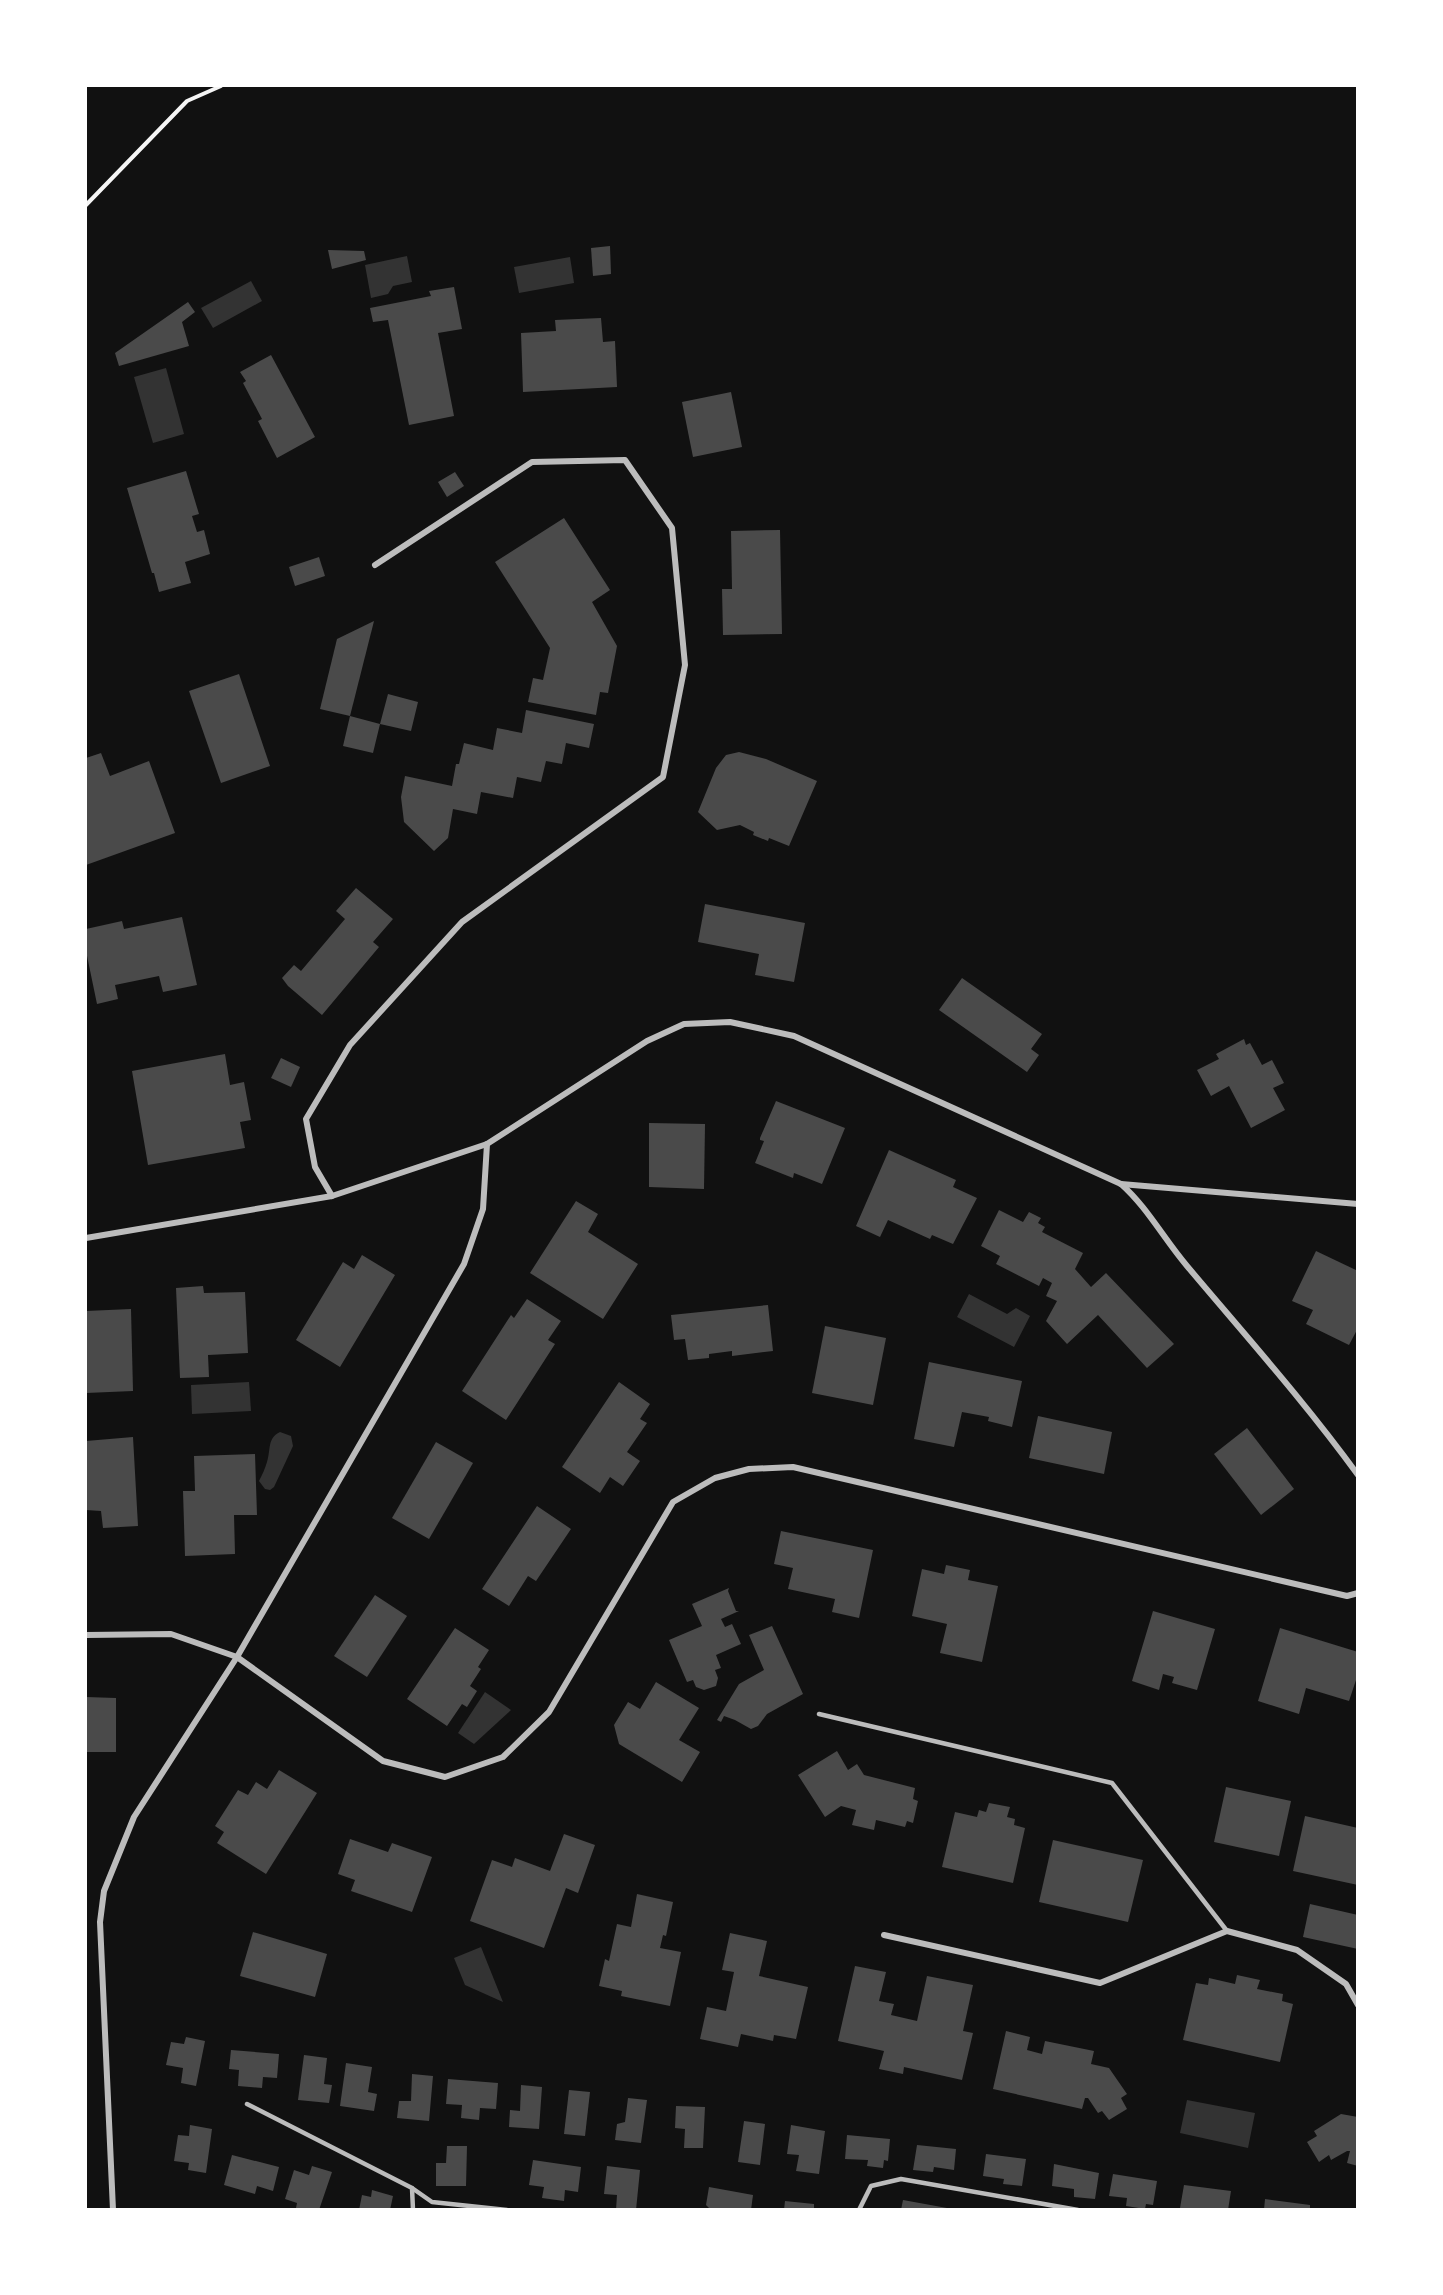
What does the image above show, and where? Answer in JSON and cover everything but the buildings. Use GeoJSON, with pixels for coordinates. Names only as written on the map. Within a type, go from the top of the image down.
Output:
{"type":"FeatureCollection","features":[{"type":"Feature","properties":{"kind":"street"},"geometry":{"type":"LineString","coordinates":[[332,1196],[315,1167],[306,1119],[350,1045],[462,922],[663,777],[685,665],[672,528],[625,460],[532,462],[375,565]]}},
{"type":"Feature","properties":{"kind":"street"},"geometry":{"type":"LineString","coordinates":[[86,1238],[332,1196],[487,1144],[647,1041],[684,1024],[730,1022],[795,1036],[1121,1184],[1136,1198],[1168,1243],[1321,1425],[1358,1475]]}},
{"type":"Feature","properties":{"kind":"street"},"geometry":{"type":"LineString","coordinates":[[113,2210],[100,1922],[105,1891],[134,1818],[237,1657],[464,1264],[483,1209],[487,1144]]}},
{"type":"Feature","properties":{"kind":"street"},"geometry":{"type":"LineString","coordinates":[[1121,1184],[1358,1204]]}},
{"type":"Feature","properties":{"kind":"street"},"geometry":{"type":"LineString","coordinates":[[86,1635],[171,1634],[237,1657],[383,1761],[446,1777],[503,1757],[549,1712],[673,1502],[715,1478],[749,1469],[793,1467],[1347,1596],[1358,1593]]}},
{"type":"Feature","properties":{"kind":"street"},"geometry":{"type":"LineString","coordinates":[[884,1935],[1100,1983],[1227,1931],[1298,1950],[1346,1984],[1358,2005]]}},
{"type":"Feature","properties":{"kind":"lane"},"geometry":{"type":"LineString","coordinates":[[819,1714],[1112,1783],[1227,1931]]}},
{"type":"Feature","properties":{"kind":"lane"},"geometry":{"type":"LineString","coordinates":[[247,2104],[412,2188],[432,2202],[507,2210]]}},
{"type":"Feature","properties":{"kind":"lane"},"geometry":{"type":"LineString","coordinates":[[859,2210],[870,2186],[901,2179],[1078,2210]]}},
{"type":"Feature","properties":{"kind":"lane"},"geometry":{"type":"LineString","coordinates":[[412,2188],[413,2210]]}},
{"type":"Feature","properties":{"kind":"path"},"geometry":{"type":"LineString","coordinates":[[86,205],[187,101],[221,86]]}},
{"type":"Feature","properties":{"kind":"shaded area"},"geometry":{"type":"Polygon","coordinates":[[[407,256],[412,282],[393,286],[388,294],[371,298],[365,265],[407,256]]]}},
{"type":"Feature","properties":{"kind":"shaded area"},"geometry":{"type":"Polygon","coordinates":[[[570,257],[574,283],[519,293],[514,267],[570,257]]]}},
{"type":"Feature","properties":{"kind":"shaded area"},"geometry":{"type":"Polygon","coordinates":[[[251,281],[262,301],[213,328],[201,308],[251,281]]]}},
{"type":"Feature","properties":{"kind":"shaded area"},"geometry":{"type":"Polygon","coordinates":[[[166,368],[184,434],[153,443],[134,377],[166,368]]]}},
{"type":"Feature","properties":{"kind":"shaded area"},"geometry":{"type":"Polygon","coordinates":[[[969,1294],[1007,1314],[1016,1308],[1030,1316],[1014,1347],[957,1317],[969,1294]]]}},
{"type":"Feature","properties":{"kind":"shaded area"},"geometry":{"type":"Polygon","coordinates":[[[249,1382],[251,1411],[192,1414],[191,1385],[249,1382]]]}},
{"type":"Feature","properties":{"kind":"shaded area"},"geometry":{"type":"Polygon","coordinates":[[[280,1432],[291,1436],[293,1446],[274,1487],[270,1490],[265,1489],[259,1481],[267,1462],[271,1441],[280,1432]]]}},
{"type":"Feature","properties":{"kind":"shaded area"},"geometry":{"type":"Polygon","coordinates":[[[485,1692],[511,1710],[474,1744],[458,1733],[485,1692]]]}},
{"type":"Feature","properties":{"kind":"shaded area"},"geometry":{"type":"Polygon","coordinates":[[[481,1947],[503,2002],[465,1985],[454,1958],[481,1947]]]}},
{"type":"Feature","properties":{"kind":"shaded area"},"geometry":{"type":"Polygon","coordinates":[[[1187,2100],[1255,2113],[1248,2148],[1180,2133],[1187,2100]]]}}]}
